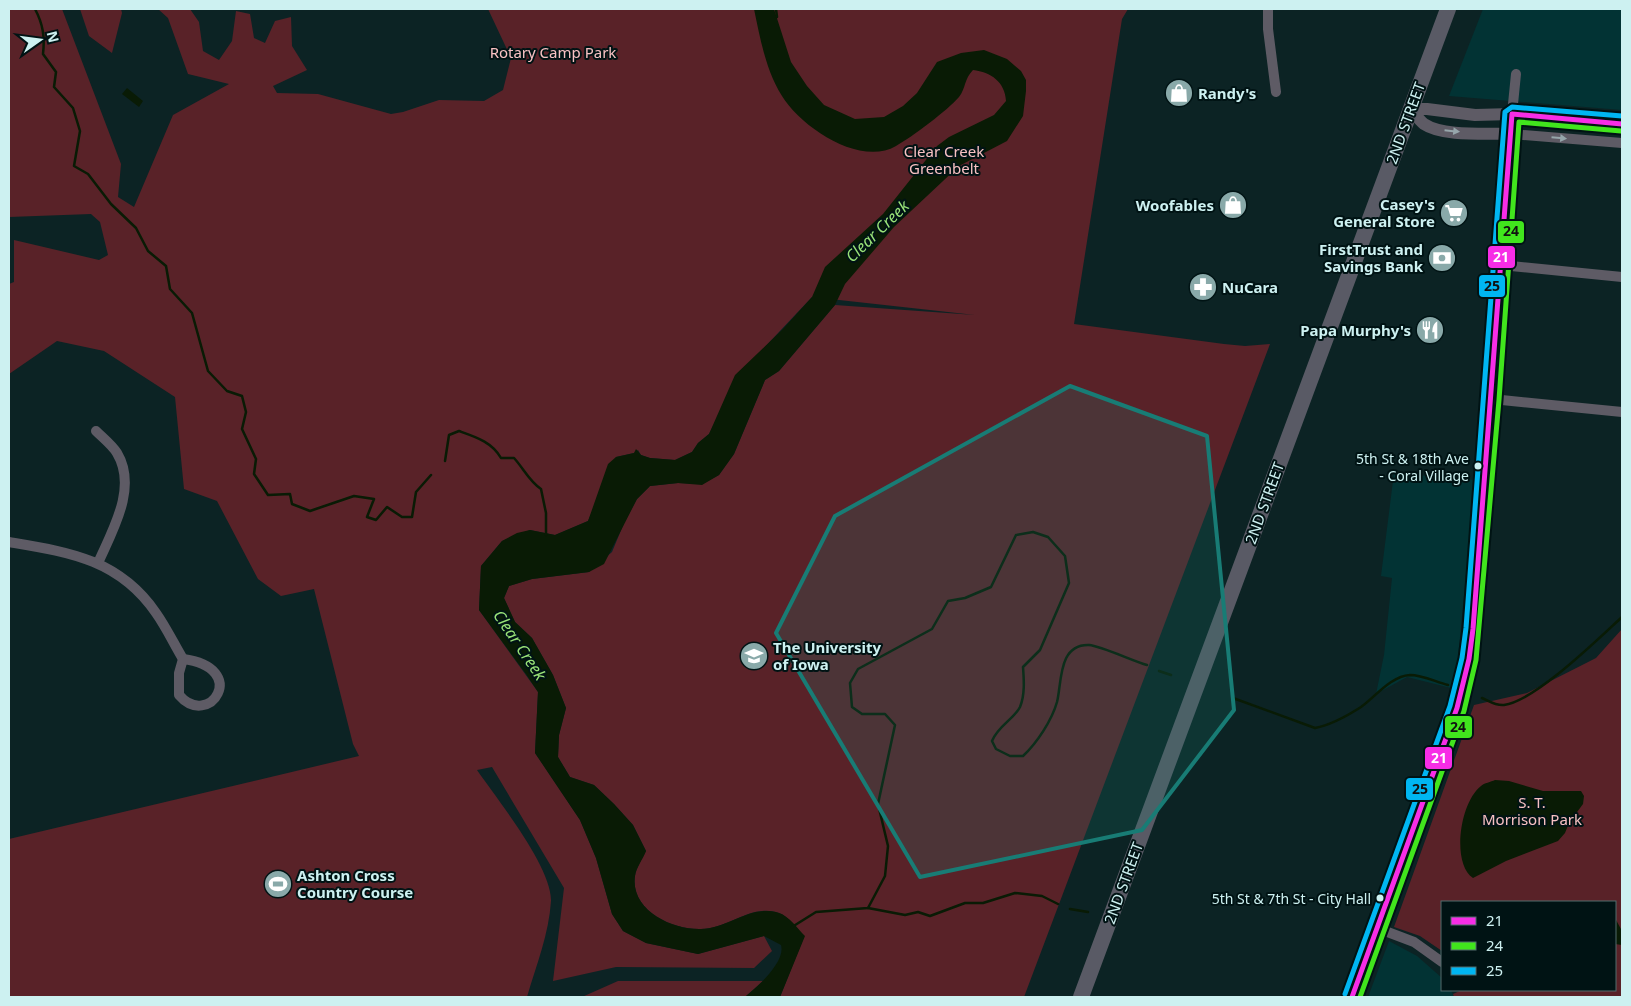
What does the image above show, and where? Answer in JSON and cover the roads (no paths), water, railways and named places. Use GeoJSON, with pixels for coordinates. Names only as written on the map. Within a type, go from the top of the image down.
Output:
{"type":"FeatureCollection","features":[{"type":"Feature","properties":{"kind":"main road","name":"2ND STREET"},"geometry":{"type":"LineString","coordinates":[[1081,997],[1448,9]]}},
{"type":"Feature","properties":{"kind":"street"},"geometry":{"type":"LineString","coordinates":[[1268,9],[1268,29],[1276,92]]}},
{"type":"Feature","properties":{"kind":"street"},"geometry":{"type":"LineString","coordinates":[[1352,997],[1464,685],[1472,632],[1492,399],[1516,74]]}},
{"type":"Feature","properties":{"kind":"street"},"geometry":{"type":"LineString","coordinates":[[1411,109],[1475,115],[1512,114],[1622,124]]}},
{"type":"Feature","properties":{"kind":"street"},"geometry":{"type":"LineString","coordinates":[[1411,109],[1424,124],[1433,128],[1458,132],[1511,134],[1622,143]]}},
{"type":"Feature","properties":{"kind":"street"},"geometry":{"type":"LineString","coordinates":[[1501,265],[1622,277]]}},
{"type":"Feature","properties":{"kind":"street"},"geometry":{"type":"LineString","coordinates":[[1492,399],[1622,412]]}},
{"type":"Feature","properties":{"kind":"street"},"geometry":{"type":"LineString","coordinates":[[96,431],[116,452],[123,468],[124,478],[120,512],[98,563]]}},
{"type":"Feature","properties":{"kind":"street"},"geometry":{"type":"LineString","coordinates":[[9,542],[61,551],[98,563],[126,580],[148,602],[184,659],[208,665],[216,672],[219,685],[218,694],[211,702],[193,706],[185,702],[179,695],[178,673],[184,659]]}},
{"type":"Feature","properties":{"kind":"street"},"geometry":{"type":"LineString","coordinates":[[1378,928],[1414,942],[1441,961]]}},
{"type":"Feature","properties":{"kind":"water","name":"Clear Creek"},"geometry":{"type":"Polygon","coordinates":[[[754,9],[774,9],[791,62],[807,86],[824,105],[855,119],[884,117],[903,106],[917,93],[937,62],[961,53],[984,50],[1007,59],[1021,71],[1026,80],[1023,116],[1007,141],[959,166],[894,227],[845,284],[835,305],[779,371],[765,380],[734,454],[719,475],[702,485],[678,483],[650,486],[637,499],[604,564],[589,572],[532,579],[509,586],[504,598],[515,622],[532,638],[553,675],[566,708],[559,735],[558,757],[570,777],[594,785],[614,804],[633,825],[646,851],[635,876],[635,888],[639,899],[655,916],[666,922],[690,928],[711,928],[759,912],[769,911],[786,917],[805,936],[780,997],[745,997],[769,974],[779,959],[781,945],[764,936],[698,954],[646,943],[623,931],[612,914],[596,858],[580,820],[535,753],[538,692],[479,610],[481,566],[502,541],[517,533],[530,530],[555,535],[588,521],[608,464],[616,457],[634,453],[636,449],[641,455],[650,458],[675,460],[692,452],[698,443],[709,434],[735,375],[783,329],[812,297],[825,267],[883,214],[937,146],[949,137],[994,115],[1006,101],[1003,88],[996,79],[986,73],[973,70],[959,97],[947,109],[903,142],[882,151],[849,148],[817,131],[791,108],[782,96],[768,65],[754,9]]]}},
{"type":"Feature","properties":{"kind":"water"},"geometry":{"type":"Polygon","coordinates":[[[127,88],[143,101],[139,107],[122,94],[127,88]]]}},
{"type":"Feature","properties":{"kind":"water"},"geometry":{"type":"Polygon","coordinates":[[[1495,780],[1509,781],[1543,791],[1581,791],[1584,796],[1583,804],[1558,841],[1506,861],[1473,878],[1466,870],[1462,860],[1460,847],[1463,818],[1474,794],[1482,785],[1495,780]]]}},
{"type":"Feature","properties":{"kind":"water"},"geometry":{"type":"Polygon","coordinates":[[[1616,920],[1622,931],[1622,945],[1616,944],[1616,920]]]}},
{"type":"Feature","properties":{"kind":"waterway"},"geometry":{"type":"LineString","coordinates":[[35,9],[43,31],[43,54],[56,72],[54,87],[73,108],[80,131],[74,166],[88,174],[111,204],[136,228],[148,251],[166,266],[170,289],[192,313],[208,371],[227,391],[242,396],[246,412],[242,429],[256,459],[254,474],[268,495],[290,494],[292,504],[310,511],[354,496],[374,499],[367,517],[376,520],[387,507],[402,517],[412,517],[416,492],[431,475]]}},
{"type":"Feature","properties":{"kind":"waterway"},"geometry":{"type":"LineString","coordinates":[[776,9],[777,17]]}},
{"type":"Feature","properties":{"kind":"waterway"},"geometry":{"type":"LineString","coordinates":[[445,461],[449,435],[459,431],[488,444],[501,458],[514,458],[530,479],[541,489],[546,513],[546,535]]}},
{"type":"Feature","properties":{"kind":"waterway"},"geometry":{"type":"LineString","coordinates":[[792,927],[816,912],[868,908],[885,876],[888,846],[878,804],[895,725],[885,714],[862,714],[852,707],[850,683],[858,669],[932,629],[948,601],[965,598],[991,587],[1016,535],[1033,532],[1048,537],[1065,556],[1069,583],[1040,650],[1023,667],[1024,687],[1022,702],[1014,715],[992,741],[996,749],[1010,756],[1023,756],[1034,745],[1048,724],[1055,709],[1063,666],[1067,657],[1079,646],[1094,646],[1147,665]]}},
{"type":"Feature","properties":{"kind":"waterway"},"geometry":{"type":"LineString","coordinates":[[1482,698],[1495,704],[1504,705],[1532,693],[1566,668],[1622,617]]}},
{"type":"Feature","properties":{"kind":"waterway"},"geometry":{"type":"LineString","coordinates":[[1159,671],[1171,675]]}},
{"type":"Feature","properties":{"kind":"waterway"},"geometry":{"type":"LineString","coordinates":[[1233,698],[1315,728],[1350,714],[1390,683],[1403,676],[1419,676],[1448,685]]}},
{"type":"Feature","properties":{"kind":"waterway"},"geometry":{"type":"LineString","coordinates":[[868,908],[905,915],[918,912],[930,916],[965,903],[983,903],[1015,893],[1042,896],[1058,904]]}},
{"type":"Feature","properties":{"kind":"waterway"},"geometry":{"type":"LineString","coordinates":[[1070,909],[1088,912]]}},
{"type":"Feature","properties":{"kind":"place","name":"Randy's"},"geometry":{"type":"Point","coordinates":[1179,93]}},
{"type":"Feature","properties":{"kind":"place","name":"Woofables"},"geometry":{"type":"Point","coordinates":[1233,205]}},
{"type":"Feature","properties":{"kind":"place","name":"Casey's General Store"},"geometry":{"type":"Point","coordinates":[1454,213]}},
{"type":"Feature","properties":{"kind":"place","name":"FirstTrust and Savings Bank"},"geometry":{"type":"Point","coordinates":[1442,258]}},
{"type":"Feature","properties":{"kind":"place","name":"NuCara"},"geometry":{"type":"Point","coordinates":[1203,287]}},
{"type":"Feature","properties":{"kind":"place","name":"Papa Murphy's"},"geometry":{"type":"Point","coordinates":[1430,330]}},
{"type":"Feature","properties":{"kind":"place","name":"5th St & 18th Ave - Coral Village"},"geometry":{"type":"Point","coordinates":[1478,466]}},
{"type":"Feature","properties":{"kind":"place","name":"The University of Iowa"},"geometry":{"type":"Point","coordinates":[754,656]}},
{"type":"Feature","properties":{"kind":"place","name":"Ashton Cross Country Course"},"geometry":{"type":"Point","coordinates":[278,884]}},
{"type":"Feature","properties":{"kind":"place","name":"5th St & 7th St - City Hall"},"geometry":{"type":"Point","coordinates":[1380,898]}},
{"type":"Feature","properties":{"kind":"park label","name":"Rotary Camp Park"},"geometry":{"type":"Point","coordinates":[553,52]}},
{"type":"Feature","properties":{"kind":"park label","name":"Clear Creek Greenbelt"},"geometry":{"type":"Point","coordinates":[944,160]}},
{"type":"Feature","properties":{"kind":"park label","name":"S. T. Morrison Park"},"geometry":{"type":"Point","coordinates":[1532,810]}}]}
